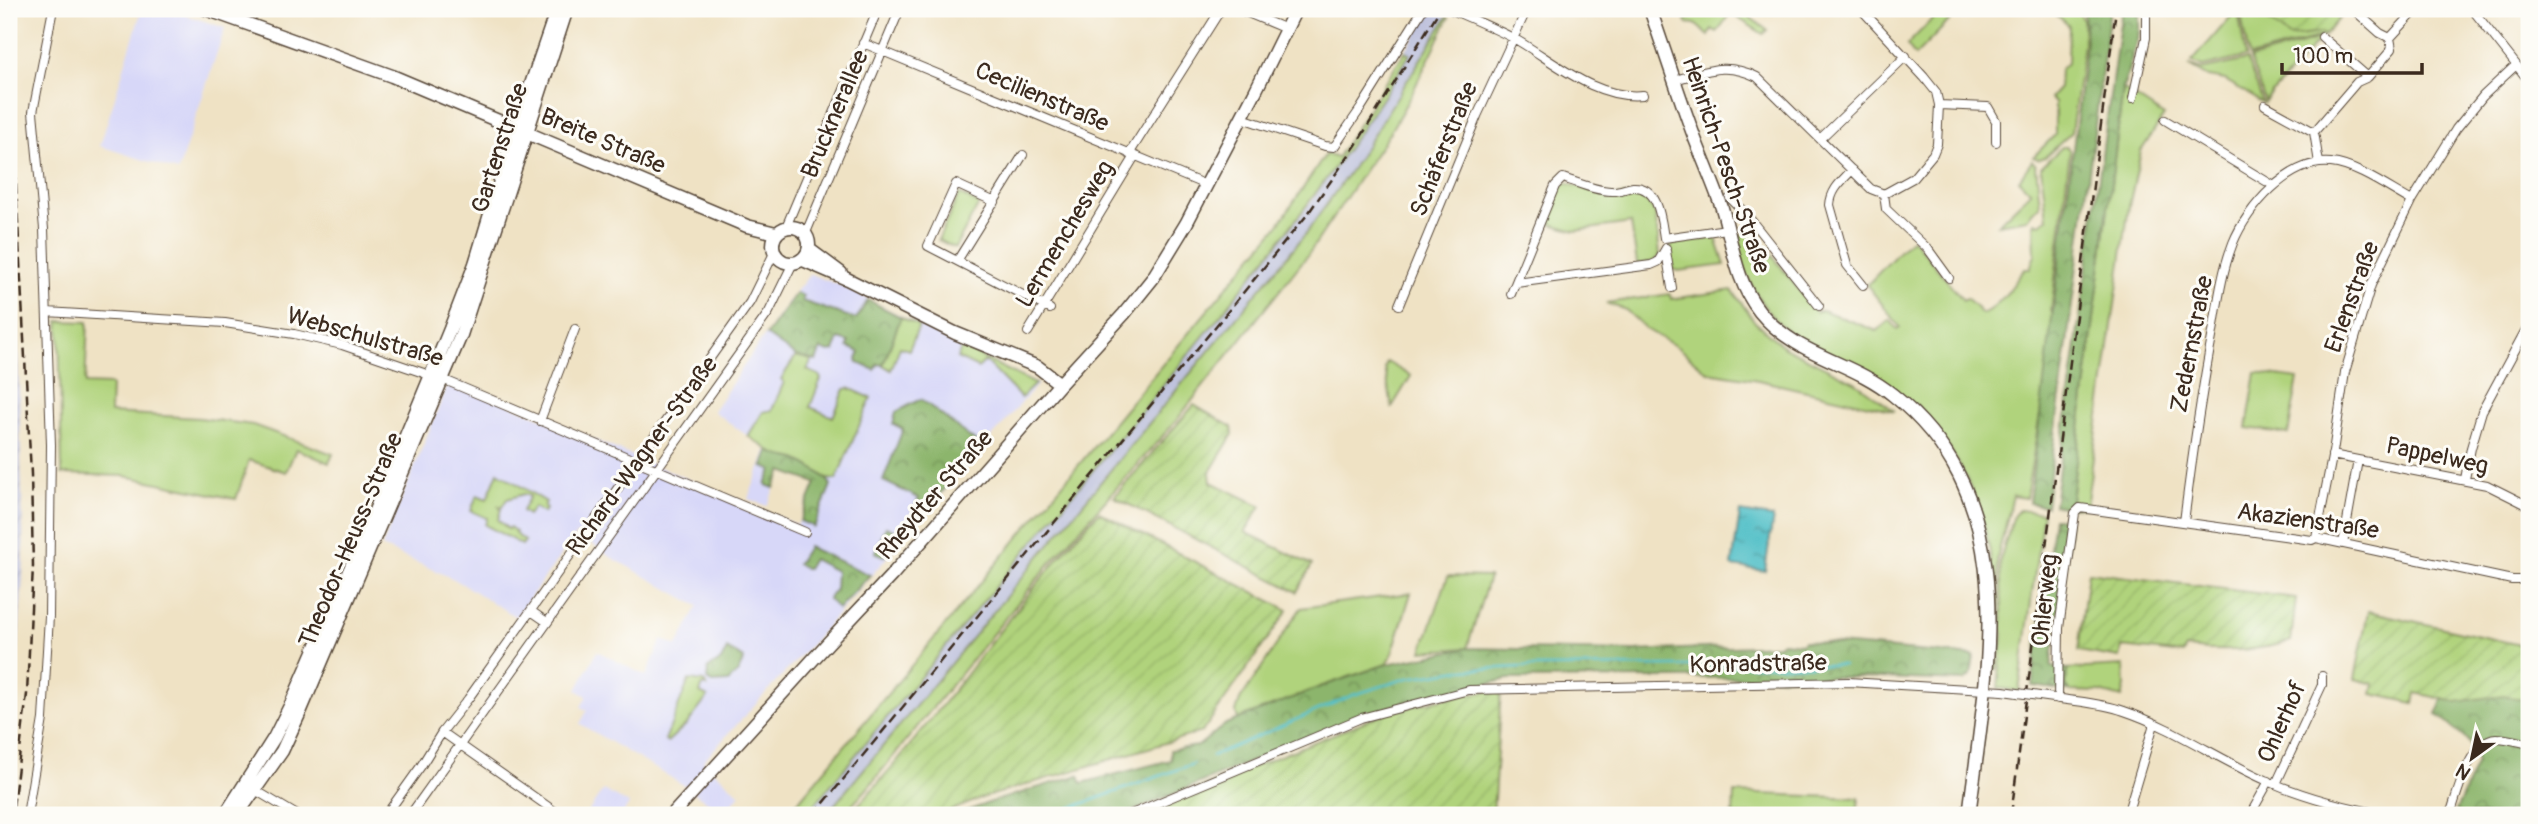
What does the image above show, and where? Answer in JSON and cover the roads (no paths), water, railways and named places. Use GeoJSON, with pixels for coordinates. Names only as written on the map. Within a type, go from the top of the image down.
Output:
{"type":"FeatureCollection","features":[{"type":"Feature","properties":{"kind":"main road","name":"Breite Straße"},"geometry":{"type":"LineString","coordinates":[[206,9],[348,59],[777,238]]}},
{"type":"Feature","properties":{"kind":"main road","name":"Gartenstraße"},"geometry":{"type":"LineString","coordinates":[[468,300],[557,9]]}},
{"type":"Feature","properties":{"kind":"main road","name":"Gartenstraße"},"geometry":{"type":"LineString","coordinates":[[522,130],[567,9]]}},
{"type":"Feature","properties":{"kind":"main road","name":"Rheydter Straße"},"geometry":{"type":"LineString","coordinates":[[672,815],[891,576],[1153,278],[1170,253],[1242,118],[1296,9]]}},
{"type":"Feature","properties":{"kind":"main road","name":"Heinrich-Pesch-Straße"},"geometry":{"type":"LineString","coordinates":[[1650,9],[1722,209],[1736,268],[1759,311],[1777,330],[1809,352],[1837,362],[1889,391],[1921,420],[1954,464],[1980,527],[1987,567],[1989,643],[1969,815]]}},
{"type":"Feature","properties":{"kind":"main road"},"geometry":{"type":"LineString","coordinates":[[802,258],[810,242],[806,234],[795,228],[777,238],[783,260],[802,258],[834,266],[847,279],[955,333],[1038,367],[1060,384]]}},
{"type":"Feature","properties":{"kind":"main road","name":"Theodor-Heuss-Straße"},"geometry":{"type":"LineString","coordinates":[[237,815],[282,751],[301,710],[440,379],[468,300]]}},
{"type":"Feature","properties":{"kind":"main road","name":"Theodor-Heuss-Straße"},"geometry":{"type":"LineString","coordinates":[[225,815],[259,763],[292,702],[367,530],[440,379]]}},
{"type":"Feature","properties":{"kind":"street"},"geometry":{"type":"LineString","coordinates":[[27,815],[43,719],[49,616],[51,445],[44,229],[33,112],[53,9]]}},
{"type":"Feature","properties":{"kind":"street","name":"Brucknerallee"},"geometry":{"type":"LineString","coordinates":[[750,302],[878,9]]}},
{"type":"Feature","properties":{"kind":"street","name":"Brucknerallee"},"geometry":{"type":"LineString","coordinates":[[806,234],[900,9]]}},
{"type":"Feature","properties":{"kind":"street","name":"Lermenchesweg"},"geometry":{"type":"LineString","coordinates":[[1028,332],[1047,307],[1132,155],[1221,9]]}},
{"type":"Feature","properties":{"kind":"street"},"geometry":{"type":"LineString","coordinates":[[1238,9],[1286,29]]}},
{"type":"Feature","properties":{"kind":"street"},"geometry":{"type":"LineString","coordinates":[[1242,118],[1325,146],[1337,145],[1423,9]]}},
{"type":"Feature","properties":{"kind":"street"},"geometry":{"type":"LineString","coordinates":[[1451,9],[1513,38],[1592,85],[1615,95],[1643,95]]}},
{"type":"Feature","properties":{"kind":"street","name":"Schäferstraße"},"geometry":{"type":"LineString","coordinates":[[1399,305],[1477,116],[1527,9]]}},
{"type":"Feature","properties":{"kind":"street"},"geometry":{"type":"LineString","coordinates":[[1674,80],[1715,68],[1741,69],[1757,77],[1871,189],[1884,194],[1913,178],[1933,154],[1937,144],[1939,105],[1936,92],[1861,9]]}},
{"type":"Feature","properties":{"kind":"street"},"geometry":{"type":"LineString","coordinates":[[2133,98],[2146,38],[2146,9]]}},
{"type":"Feature","properties":{"kind":"street"},"geometry":{"type":"LineString","coordinates":[[2353,9],[2380,33],[2390,38]]}},
{"type":"Feature","properties":{"kind":"street"},"geometry":{"type":"LineString","coordinates":[[2390,38],[2417,9]]}},
{"type":"Feature","properties":{"kind":"street"},"geometry":{"type":"LineString","coordinates":[[2472,9],[2529,81]]}},
{"type":"Feature","properties":{"kind":"street"},"geometry":{"type":"LineString","coordinates":[[2322,37],[2368,77]]}},
{"type":"Feature","properties":{"kind":"street"},"geometry":{"type":"LineString","coordinates":[[2390,38],[2392,49],[2368,77],[2357,82],[2314,132],[2319,163],[2345,166],[2412,201]]}},
{"type":"Feature","properties":{"kind":"street","name":"Cecilienstraße"},"geometry":{"type":"LineString","coordinates":[[863,43],[1206,185]]}},
{"type":"Feature","properties":{"kind":"street"},"geometry":{"type":"LineString","coordinates":[[1820,139],[1906,56]]}},
{"type":"Feature","properties":{"kind":"street","name":"Erlenstraße"},"geometry":{"type":"LineString","coordinates":[[2316,538],[2345,372],[2371,285],[2412,201],[2456,130],[2483,96],[2516,65]]}},
{"type":"Feature","properties":{"kind":"street"},"geometry":{"type":"LineString","coordinates":[[1939,105],[1988,107],[1996,121],[1996,142]]}},
{"type":"Feature","properties":{"kind":"street"},"geometry":{"type":"LineString","coordinates":[[2265,105],[2314,132]]}},
{"type":"Feature","properties":{"kind":"street"},"geometry":{"type":"LineString","coordinates":[[2165,120],[2274,187]]}},
{"type":"Feature","properties":{"kind":"street"},"geometry":{"type":"LineString","coordinates":[[957,261],[1023,155]]}},
{"type":"Feature","properties":{"kind":"street","name":"Zedernstraße"},"geometry":{"type":"LineString","coordinates":[[2184,522],[2196,428],[2223,276],[2233,242],[2274,187],[2300,167],[2319,163]]}},
{"type":"Feature","properties":{"kind":"street"},"geometry":{"type":"LineString","coordinates":[[1852,170],[1835,188],[1830,205],[1847,265],[1863,285]]}},
{"type":"Feature","properties":{"kind":"street"},"geometry":{"type":"LineString","coordinates":[[1511,294],[1555,186],[1563,178],[1612,191],[1635,187],[1652,195],[1658,206],[1672,288]]}},
{"type":"Feature","properties":{"kind":"street"},"geometry":{"type":"LineString","coordinates":[[995,202],[956,184],[928,246],[1047,307]]}},
{"type":"Feature","properties":{"kind":"street"},"geometry":{"type":"LineString","coordinates":[[1884,194],[1886,209],[1928,249],[1949,278]]}},
{"type":"Feature","properties":{"kind":"street","name":"Heinrich-Pesch-Straße"},"geometry":{"type":"LineString","coordinates":[[1730,198],[1747,215],[1819,306]]}},
{"type":"Feature","properties":{"kind":"street"},"geometry":{"type":"LineString","coordinates":[[1664,238],[1727,229]]}},
{"type":"Feature","properties":{"kind":"street"},"geometry":{"type":"LineString","coordinates":[[1516,283],[1651,265],[1658,262],[1666,248]]}},
{"type":"Feature","properties":{"kind":"street","name":"Richard-Wagner-Straße"},"geometry":{"type":"LineString","coordinates":[[410,815],[658,470],[769,312],[802,258]]}},
{"type":"Feature","properties":{"kind":"street","name":"Richard-Wagner-Straße"},"geometry":{"type":"LineString","coordinates":[[386,815],[442,732],[750,302]]}},
{"type":"Feature","properties":{"kind":"street","name":"Webschulstraße"},"geometry":{"type":"LineString","coordinates":[[47,312],[225,323],[342,345],[440,379],[805,532]]}},
{"type":"Feature","properties":{"kind":"street"},"geometry":{"type":"LineString","coordinates":[[2465,479],[2482,411],[2529,324]]}},
{"type":"Feature","properties":{"kind":"street"},"geometry":{"type":"LineString","coordinates":[[540,421],[575,329]]}},
{"type":"Feature","properties":{"kind":"street","name":"Pappelweg"},"geometry":{"type":"LineString","coordinates":[[2332,455],[2465,479],[2498,489],[2529,506]]}},
{"type":"Feature","properties":{"kind":"street"},"geometry":{"type":"LineString","coordinates":[[2343,544],[2358,460]]}},
{"type":"Feature","properties":{"kind":"street","name":"Akazienstraße"},"geometry":{"type":"LineString","coordinates":[[2080,508],[2312,540],[2316,538],[2512,580],[2529,578]]}},
{"type":"Feature","properties":{"kind":"street","name":"Ohlerweg"},"geometry":{"type":"LineString","coordinates":[[2056,698],[2059,628],[2075,513],[2080,508]]}},
{"type":"Feature","properties":{"kind":"street"},"geometry":{"type":"LineString","coordinates":[[531,611],[547,622]]}},
{"type":"Feature","properties":{"kind":"street","name":"Ohlerhof"},"geometry":{"type":"LineString","coordinates":[[2250,815],[2272,783],[2322,685],[2322,677]]}},
{"type":"Feature","properties":{"kind":"street","name":"Konradstraße"},"geometry":{"type":"LineString","coordinates":[[1129,815],[1361,718],[1469,690],[1848,682],[2003,691],[2094,703],[2124,711],[2192,740],[2272,783],[2346,806],[2386,815]]}},
{"type":"Feature","properties":{"kind":"street"},"geometry":{"type":"LineString","coordinates":[[2127,815],[2154,724]]}},
{"type":"Feature","properties":{"kind":"street"},"geometry":{"type":"LineString","coordinates":[[442,732],[560,815]]}},
{"type":"Feature","properties":{"kind":"street"},"geometry":{"type":"LineString","coordinates":[[2450,815],[2469,761],[2480,746],[2497,738],[2529,744]]}},
{"type":"Feature","properties":{"kind":"street","name":"Theodor-Heuss-Straße"},"geometry":{"type":"LineString","coordinates":[[255,790],[259,763]]}},
{"type":"Feature","properties":{"kind":"street"},"geometry":{"type":"LineString","coordinates":[[255,790],[297,815]]}},
{"type":"Feature","properties":{"kind":"water"},"geometry":{"type":"Polygon","coordinates":[[[1740,512],[1773,517],[1765,571],[1732,566],[1740,512]]]}},
{"type":"Feature","properties":{"kind":"waterway"},"geometry":{"type":"LineString","coordinates":[[1212,756],[1353,695],[1408,678],[1460,670],[1521,667],[1843,665]]}},
{"type":"Feature","properties":{"kind":"waterway"},"geometry":{"type":"LineString","coordinates":[[1051,815],[1193,764]]}},
{"type":"Feature","properties":{"kind":"railway"},"geometry":{"type":"LineString","coordinates":[[814,815],[1307,215],[1356,145],[1440,9]]}},
{"type":"Feature","properties":{"kind":"railway"},"geometry":{"type":"LineString","coordinates":[[2011,815],[2116,9]]}},
{"type":"Feature","properties":{"kind":"railway"},"geometry":{"type":"LineString","coordinates":[[9,49],[31,474],[33,566],[27,694],[12,815]]}}]}
